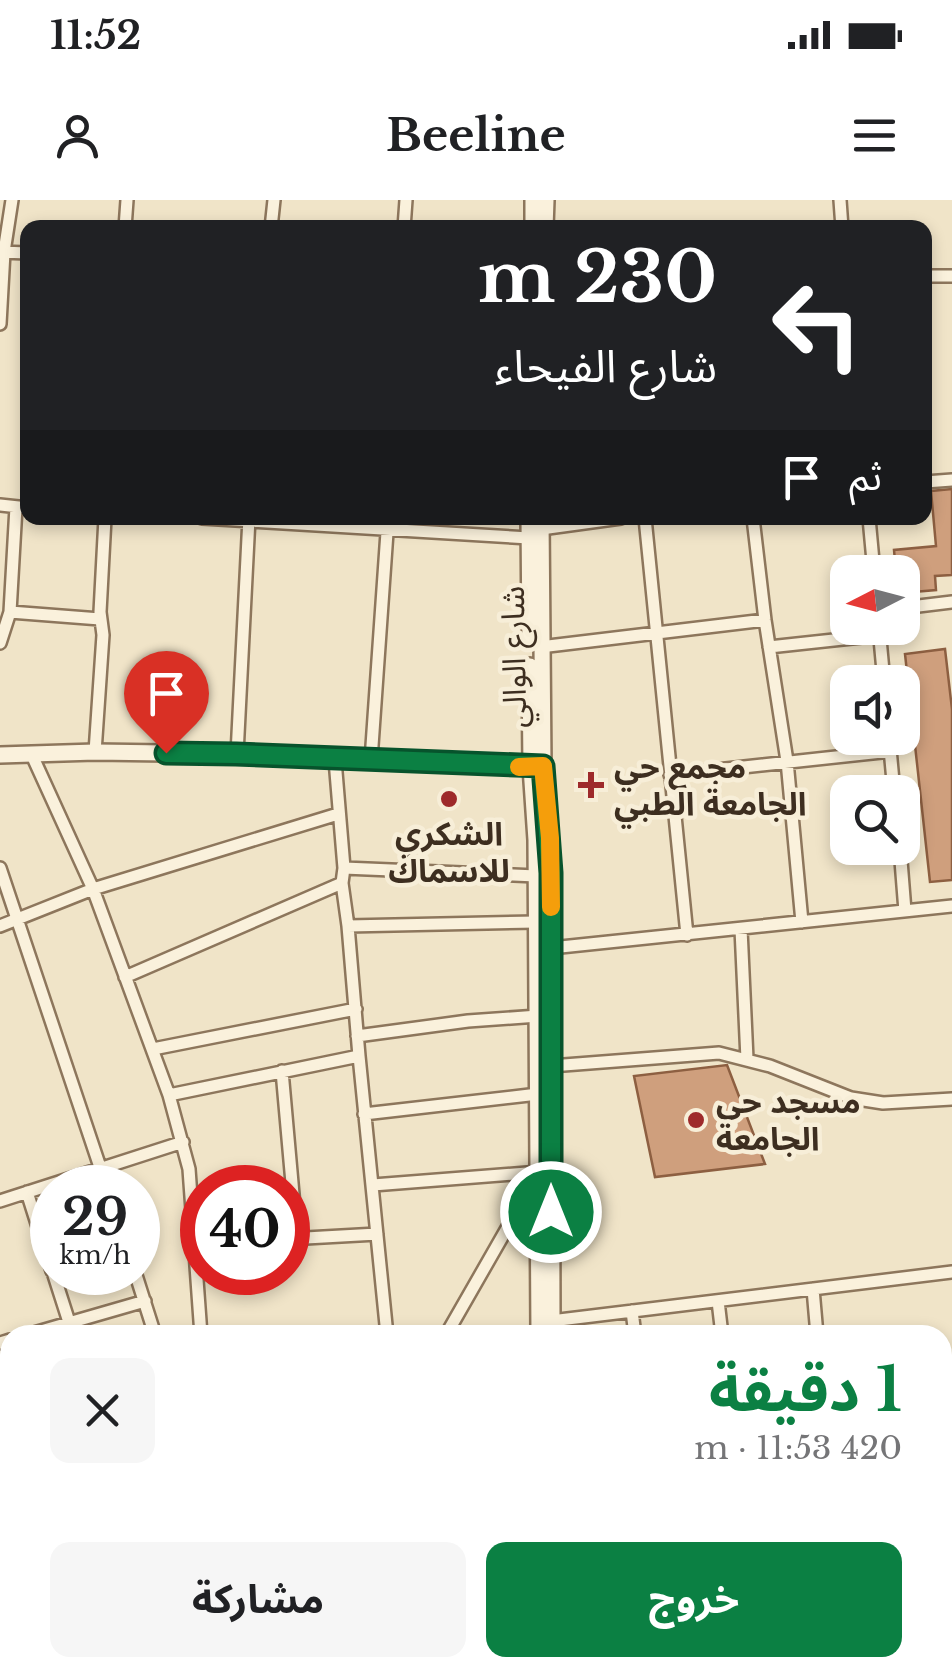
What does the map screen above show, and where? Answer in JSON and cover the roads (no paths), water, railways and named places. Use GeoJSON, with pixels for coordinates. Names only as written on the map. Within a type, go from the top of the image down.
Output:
{"type":"FeatureCollection","features":[{"type":"Feature","properties":{"kind":"street"},"geometry":{"type":"LineString","coordinates":[[0,324],[2,252],[12,200]]}},
{"type":"Feature","properties":{"kind":"street"},"geometry":{"type":"LineString","coordinates":[[0,643],[10,612],[20,525]]}},
{"type":"Feature","properties":{"kind":"street"},"geometry":{"type":"LineString","coordinates":[[96,752],[105,525]]}},
{"type":"Feature","properties":{"kind":"street"},"geometry":{"type":"LineString","coordinates":[[236,754],[248,525]]}},
{"type":"Feature","properties":{"kind":"street"},"geometry":{"type":"LineString","coordinates":[[371,760],[388,525]]}},
{"type":"Feature","properties":{"kind":"street","name":"شارع الوالي"},"geometry":{"type":"LineString","coordinates":[[535,525],[540,647],[536,814],[538,1325]]}},
{"type":"Feature","properties":{"kind":"street","name":"شارع الوالي"},"geometry":{"type":"LineString","coordinates":[[535,525],[537,767],[551,873],[552,1325]]}},
{"type":"Feature","properties":{"kind":"street"},"geometry":{"type":"LineString","coordinates":[[646,525],[687,935]]}},
{"type":"Feature","properties":{"kind":"street"},"geometry":{"type":"LineString","coordinates":[[754,525],[787,762],[802,922]]}},
{"type":"Feature","properties":{"kind":"street"},"geometry":{"type":"LineString","coordinates":[[870,525],[872,555]]}},
{"type":"Feature","properties":{"kind":"street"},"geometry":{"type":"LineString","coordinates":[[920,606],[952,602]]}},
{"type":"Feature","properties":{"kind":"street"},"geometry":{"type":"LineString","coordinates":[[10,612],[100,619]]}},
{"type":"Feature","properties":{"kind":"street"},"geometry":{"type":"LineString","coordinates":[[540,647],[765,620]]}},
{"type":"Feature","properties":{"kind":"street"},"geometry":{"type":"LineString","coordinates":[[769,647],[830,638]]}},
{"type":"Feature","properties":{"kind":"street"},"geometry":{"type":"LineString","coordinates":[[30,753],[93,889],[168,1095],[187,1165]]}},
{"type":"Feature","properties":{"kind":"street"},"geometry":{"type":"LineString","coordinates":[[0,755],[236,754],[537,767]]}},
{"type":"Feature","properties":{"kind":"street"},"geometry":{"type":"LineString","coordinates":[[670,774],[830,754]]}},
{"type":"Feature","properties":{"kind":"street"},"geometry":{"type":"LineString","coordinates":[[336,760],[342,883],[386,1325]]}},
{"type":"Feature","properties":{"kind":"street"},"geometry":{"type":"LineString","coordinates":[[0,926],[93,889],[338,814]]}},
{"type":"Feature","properties":{"kind":"street"},"geometry":{"type":"LineString","coordinates":[[901,865],[905,911]]}},
{"type":"Feature","properties":{"kind":"street"},"geometry":{"type":"LineString","coordinates":[[0,868],[99,1165]]}},
{"type":"Feature","properties":{"kind":"street"},"geometry":{"type":"LineString","coordinates":[[344,868],[536,876]]}},
{"type":"Feature","properties":{"kind":"street"},"geometry":{"type":"LineString","coordinates":[[125,977],[342,883]]}},
{"type":"Feature","properties":{"kind":"street"},"geometry":{"type":"LineString","coordinates":[[551,948],[952,906]]}},
{"type":"Feature","properties":{"kind":"street"},"geometry":{"type":"LineString","coordinates":[[348,926],[536,922]]}},
{"type":"Feature","properties":{"kind":"street"},"geometry":{"type":"LineString","coordinates":[[740,929],[747,1059]]}},
{"type":"Feature","properties":{"kind":"street"},"geometry":{"type":"LineString","coordinates":[[152,1049],[356,1009]]}},
{"type":"Feature","properties":{"kind":"street"},"geometry":{"type":"LineString","coordinates":[[357,1036],[538,1016]]}},
{"type":"Feature","properties":{"kind":"street"},"geometry":{"type":"LineString","coordinates":[[551,1066],[719,1053],[747,1059],[851,1098],[883,1103],[952,1099]]}},
{"type":"Feature","properties":{"kind":"street"},"geometry":{"type":"LineString","coordinates":[[168,1095],[359,1056]]}},
{"type":"Feature","properties":{"kind":"street"},"geometry":{"type":"LineString","coordinates":[[282,1071],[288,1165]]}},
{"type":"Feature","properties":{"kind":"street"},"geometry":{"type":"LineString","coordinates":[[364,1114],[538,1094]]}},
{"type":"Feature","properties":{"kind":"street"},"geometry":{"type":"LineString","coordinates":[[110,1165],[183,1142]]}},
{"type":"Feature","properties":{"kind":"street"},"geometry":{"type":"LineString","coordinates":[[372,1184],[539,1172]]}},
{"type":"Feature","properties":{"kind":"street"},"geometry":{"type":"LineString","coordinates":[[452,1325],[539,1172]]}},
{"type":"Feature","properties":{"kind":"street"},"geometry":{"type":"LineString","coordinates":[[0,1200],[30,1191]]}},
{"type":"Feature","properties":{"kind":"street"},"geometry":{"type":"LineString","coordinates":[[27,1192],[30,1201]]}},
{"type":"Feature","properties":{"kind":"street"},"geometry":{"type":"LineString","coordinates":[[310,1238],[377,1234]]}},
{"type":"Feature","properties":{"kind":"street"},"geometry":{"type":"LineString","coordinates":[[566,1325],[632,1311],[952,1272]]}},
{"type":"Feature","properties":{"kind":"street"},"geometry":{"type":"LineString","coordinates":[[813,1289],[816,1325]]}},
{"type":"Feature","properties":{"kind":"street"},"geometry":{"type":"LineString","coordinates":[[60,1295],[69,1322]]}},
{"type":"Feature","properties":{"kind":"street"},"geometry":{"type":"LineString","coordinates":[[143,1295],[152,1325]]}},
{"type":"Feature","properties":{"kind":"street"},"geometry":{"type":"LineString","coordinates":[[199,1295],[200,1325]]}},
{"type":"Feature","properties":{"kind":"street"},"geometry":{"type":"LineString","coordinates":[[59,1325],[145,1300]]}},
{"type":"Feature","properties":{"kind":"street"},"geometry":{"type":"LineString","coordinates":[[718,1301],[721,1325]]}},
{"type":"Feature","properties":{"kind":"street"},"geometry":{"type":"LineString","coordinates":[[632,1311],[634,1325]]}},
{"type":"Feature","properties":{"kind":"place","name":"مجمع حي الجامعة الطبي"},"geometry":{"type":"Point","coordinates":[591,785]}},
{"type":"Feature","properties":{"kind":"place","name":"الشكري للاسماك"},"geometry":{"type":"Point","coordinates":[449,799]}},
{"type":"Feature","properties":{"kind":"place","name":"مسجد حي الجامعة"},"geometry":{"type":"Point","coordinates":[696,1120]}}]}
